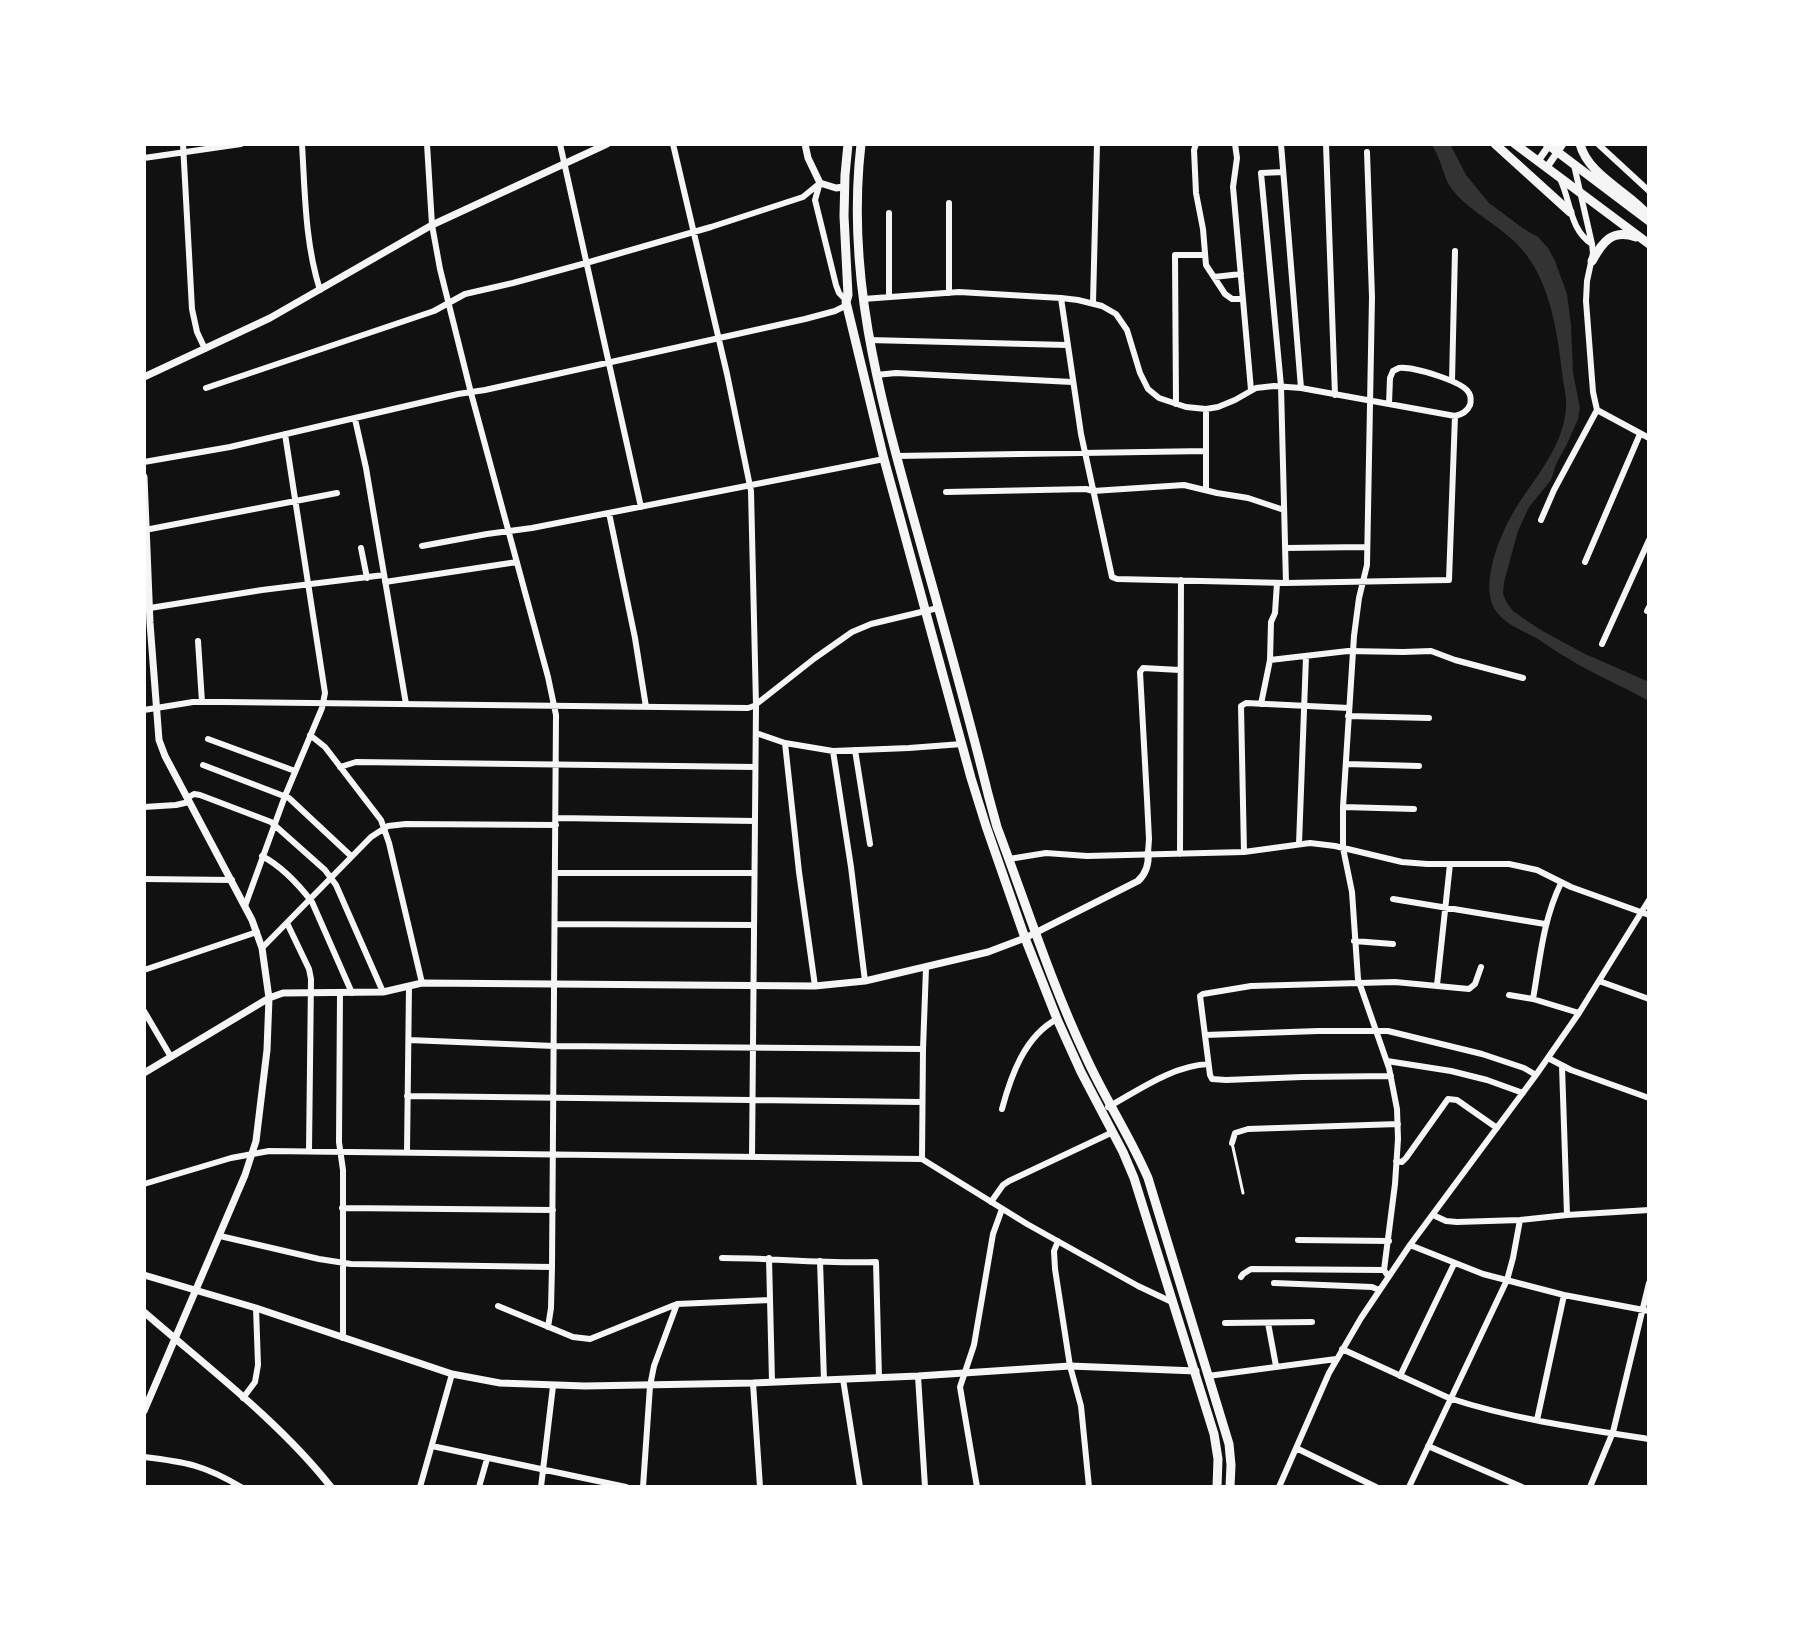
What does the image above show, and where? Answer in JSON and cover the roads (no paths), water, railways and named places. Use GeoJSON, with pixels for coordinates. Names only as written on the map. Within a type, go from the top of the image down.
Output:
{"type":"FeatureCollection","features":[{"type":"Feature","properties":{"kind":"main road"},"geometry":{"type":"LineString","coordinates":[[848,144],[844,187],[847,301],[884,459],[925,611],[977,798],[1025,938],[1057,1019],[1123,1152],[1139,1193],[1217,1446],[1217,1487]]}},
{"type":"Feature","properties":{"kind":"main road"},"geometry":{"type":"LineString","coordinates":[[861,144],[856,204],[863,299],[875,375],[988,794],[1009,859],[1086,1058],[1148,1178],[1230,1452],[1230,1487]]}},
{"type":"Feature","properties":{"kind":"main road"},"geometry":{"type":"LineString","coordinates":[[1495,144],[1570,212]]}},
{"type":"Feature","properties":{"kind":"main road"},"geometry":{"type":"LineString","coordinates":[[1515,144],[1646,242]]}},
{"type":"Feature","properties":{"kind":"main road"},"geometry":{"type":"LineString","coordinates":[[1580,144],[1582,153],[1591,165],[1641,207],[1649,219]]}},
{"type":"Feature","properties":{"kind":"main road"},"geometry":{"type":"LineString","coordinates":[[1553,146],[1574,165],[1649,219]]}},
{"type":"Feature","properties":{"kind":"main road"},"geometry":{"type":"LineString","coordinates":[[1592,261],[1600,247],[1613,236],[1627,234],[1646,242]]}},
{"type":"Feature","properties":{"kind":"main road"},"geometry":{"type":"LineString","coordinates":[[847,301],[855,292],[863,299]]}},
{"type":"Feature","properties":{"kind":"street"},"geometry":{"type":"LineString","coordinates":[[144,158],[183,148],[241,144]]}},
{"type":"Feature","properties":{"kind":"street"},"geometry":{"type":"LineString","coordinates":[[302,144],[308,238],[320,290]]}},
{"type":"Feature","properties":{"kind":"street"},"geometry":{"type":"LineString","coordinates":[[427,144],[437,255],[557,725],[553,1210],[548,1327]]}},
{"type":"Feature","properties":{"kind":"street"},"geometry":{"type":"LineString","coordinates":[[560,144],[641,507]]}},
{"type":"Feature","properties":{"kind":"street"},"geometry":{"type":"LineString","coordinates":[[144,377],[260,323],[432,225],[607,144]]}},
{"type":"Feature","properties":{"kind":"street"},"geometry":{"type":"LineString","coordinates":[[673,144],[750,485],[756,705],[752,1157]]}},
{"type":"Feature","properties":{"kind":"street"},"geometry":{"type":"LineString","coordinates":[[144,462],[214,451],[835,311],[847,301],[836,285],[815,200],[820,183],[805,144]]}},
{"type":"Feature","properties":{"kind":"street"},"geometry":{"type":"LineString","coordinates":[[1093,303],[1097,144]]}},
{"type":"Feature","properties":{"kind":"street"},"geometry":{"type":"LineString","coordinates":[[1196,144],[1196,193],[1206,265],[1221,290],[1229,297],[1243,299]]}},
{"type":"Feature","properties":{"kind":"street"},"geometry":{"type":"LineString","coordinates":[[1235,144],[1237,158],[1233,187],[1251,390]]}},
{"type":"Feature","properties":{"kind":"street"},"geometry":{"type":"LineString","coordinates":[[1281,144],[1301,388]]}},
{"type":"Feature","properties":{"kind":"street"},"geometry":{"type":"LineString","coordinates":[[1326,144],[1335,395]]}},
{"type":"Feature","properties":{"kind":"street"},"geometry":{"type":"LineString","coordinates":[[1598,144],[1649,191]]}},
{"type":"Feature","properties":{"kind":"street"},"geometry":{"type":"LineString","coordinates":[[1543,164],[1553,146]]}},
{"type":"Feature","properties":{"kind":"street"},"geometry":{"type":"LineString","coordinates":[[183,148],[192,309],[205,349]]}},
{"type":"Feature","properties":{"kind":"street"},"geometry":{"type":"LineString","coordinates":[[1279,1487],[1336,1359],[1379,1290],[1386,1273],[1396,1161],[1396,1097],[1359,984],[1352,892],[1343,848],[1353,651],[1357,608],[1366,570],[1372,286],[1367,152]]}},
{"type":"Feature","properties":{"kind":"street"},"geometry":{"type":"LineString","coordinates":[[1541,520],[1597,410],[1586,301],[1592,244],[1574,165]]}},
{"type":"Feature","properties":{"kind":"street"},"geometry":{"type":"LineString","coordinates":[[1283,172],[1261,173],[1281,386],[1286,583]]}},
{"type":"Feature","properties":{"kind":"street"},"geometry":{"type":"LineString","coordinates":[[1558,176],[1564,186],[1570,212],[1582,236],[1592,244]]}},
{"type":"Feature","properties":{"kind":"street"},"geometry":{"type":"LineString","coordinates":[[206,388],[421,316],[465,294],[586,263],[803,197],[820,183]]}},
{"type":"Feature","properties":{"kind":"street"},"geometry":{"type":"LineString","coordinates":[[820,183],[844,187]]}},
{"type":"Feature","properties":{"kind":"street"},"geometry":{"type":"LineString","coordinates":[[949,203],[949,293]]}},
{"type":"Feature","properties":{"kind":"street"},"geometry":{"type":"LineString","coordinates":[[889,213],[889,297]]}},
{"type":"Feature","properties":{"kind":"street"},"geometry":{"type":"LineString","coordinates":[[1452,381],[1455,251]]}},
{"type":"Feature","properties":{"kind":"street"},"geometry":{"type":"LineString","coordinates":[[1176,404],[1175,255],[1204,255]]}},
{"type":"Feature","properties":{"kind":"street"},"geometry":{"type":"LineString","coordinates":[[1214,277],[1241,274]]}},
{"type":"Feature","properties":{"kind":"street"},"geometry":{"type":"LineString","coordinates":[[863,299],[949,293],[1061,298],[1093,303],[1111,310],[1123,323],[1148,389],[1159,398],[1176,404],[1206,409],[1229,403],[1262,386],[1301,388],[1335,395],[1455,416],[1466,411],[1471,397],[1452,381],[1399,368],[1390,378],[1389,404]]}},
{"type":"Feature","properties":{"kind":"street"},"geometry":{"type":"LineString","coordinates":[[1061,298],[1085,453],[1112,577],[1117,579],[1277,583],[1449,580],[1455,416]]}},
{"type":"Feature","properties":{"kind":"street"},"geometry":{"type":"LineString","coordinates":[[869,340],[1067,345]]}},
{"type":"Feature","properties":{"kind":"street"},"geometry":{"type":"LineString","coordinates":[[875,375],[896,373],[1072,382]]}},
{"type":"Feature","properties":{"kind":"street"},"geometry":{"type":"LineString","coordinates":[[1206,409],[1206,490]]}},
{"type":"Feature","properties":{"kind":"street"},"geometry":{"type":"LineString","coordinates":[[1597,410],[1649,438]]}},
{"type":"Feature","properties":{"kind":"street"},"geometry":{"type":"LineString","coordinates":[[355,419],[406,704]]}},
{"type":"Feature","properties":{"kind":"street"},"geometry":{"type":"LineString","coordinates":[[245,906],[323,704],[325,688],[285,434]]}},
{"type":"Feature","properties":{"kind":"street"},"geometry":{"type":"LineString","coordinates":[[1585,562],[1640,434]]}},
{"type":"Feature","properties":{"kind":"street"},"geometry":{"type":"LineString","coordinates":[[896,456],[1206,451]]}},
{"type":"Feature","properties":{"kind":"street"},"geometry":{"type":"LineString","coordinates":[[422,546],[884,459]]}},
{"type":"Feature","properties":{"kind":"street"},"geometry":{"type":"LineString","coordinates":[[144,477],[146,581],[150,608],[147,624],[161,746],[257,932],[269,998],[264,1082],[253,1153],[144,1411]]}},
{"type":"Feature","properties":{"kind":"street"},"geometry":{"type":"LineString","coordinates":[[946,492],[1093,491],[1189,485],[1248,498],[1284,510]]}},
{"type":"Feature","properties":{"kind":"street"},"geometry":{"type":"LineString","coordinates":[[145,530],[337,493]]}},
{"type":"Feature","properties":{"kind":"street"},"geometry":{"type":"LineString","coordinates":[[609,513],[646,707]]}},
{"type":"Feature","properties":{"kind":"street"},"geometry":{"type":"LineString","coordinates":[[1602,644],[1649,540]]}},
{"type":"Feature","properties":{"kind":"street"},"geometry":{"type":"LineString","coordinates":[[1285,548],[1366,547]]}},
{"type":"Feature","properties":{"kind":"street"},"geometry":{"type":"LineString","coordinates":[[361,548],[367,578]]}},
{"type":"Feature","properties":{"kind":"street"},"geometry":{"type":"LineString","coordinates":[[150,608],[262,590],[517,562]]}},
{"type":"Feature","properties":{"kind":"street"},"geometry":{"type":"LineString","coordinates":[[1180,854],[1181,580]]}},
{"type":"Feature","properties":{"kind":"street"},"geometry":{"type":"LineString","coordinates":[[1261,704],[1270,660],[1270,630],[1275,613],[1277,583]]}},
{"type":"Feature","properties":{"kind":"street"},"geometry":{"type":"LineString","coordinates":[[144,710],[202,702],[748,708],[852,632],[871,624],[938,608]]}},
{"type":"Feature","properties":{"kind":"street"},"geometry":{"type":"LineString","coordinates":[[198,641],[202,702]]}},
{"type":"Feature","properties":{"kind":"street"},"geometry":{"type":"LineString","coordinates":[[1270,660],[1353,651],[1431,651],[1523,678]]}},
{"type":"Feature","properties":{"kind":"street"},"geometry":{"type":"LineString","coordinates":[[1299,844],[1306,657]]}},
{"type":"Feature","properties":{"kind":"street"},"geometry":{"type":"LineString","coordinates":[[144,1073],[269,998],[283,993],[383,992],[422,983],[815,986],[865,981],[926,968],[988,952],[1025,938],[1138,881],[1145,871],[1149,839],[1140,672],[1143,668],[1180,670]]}},
{"type":"Feature","properties":{"kind":"street"},"geometry":{"type":"LineString","coordinates":[[1244,852],[1241,706],[1246,703],[1305,706],[1429,718]]}},
{"type":"Feature","properties":{"kind":"street"},"geometry":{"type":"LineString","coordinates":[[756,733],[785,743],[833,751],[962,744]]}},
{"type":"Feature","properties":{"kind":"street"},"geometry":{"type":"LineString","coordinates":[[310,735],[325,747],[384,827],[422,983]]}},
{"type":"Feature","properties":{"kind":"street"},"geometry":{"type":"LineString","coordinates":[[208,739],[295,771]]}},
{"type":"Feature","properties":{"kind":"street"},"geometry":{"type":"LineString","coordinates":[[785,743],[815,986]]}},
{"type":"Feature","properties":{"kind":"street"},"geometry":{"type":"LineString","coordinates":[[855,750],[870,844]]}},
{"type":"Feature","properties":{"kind":"street"},"geometry":{"type":"LineString","coordinates":[[833,751],[865,981]]}},
{"type":"Feature","properties":{"kind":"street"},"geometry":{"type":"LineString","coordinates":[[340,767],[356,762],[755,767]]}},
{"type":"Feature","properties":{"kind":"street"},"geometry":{"type":"LineString","coordinates":[[1346,764],[1419,766]]}},
{"type":"Feature","properties":{"kind":"street"},"geometry":{"type":"LineString","coordinates":[[203,765],[292,800],[351,856]]}},
{"type":"Feature","properties":{"kind":"street"},"geometry":{"type":"LineString","coordinates":[[144,807],[176,805],[194,794],[274,825],[331,877],[383,992]]}},
{"type":"Feature","properties":{"kind":"street"},"geometry":{"type":"LineString","coordinates":[[1343,807],[1414,809]]}},
{"type":"Feature","properties":{"kind":"street"},"geometry":{"type":"LineString","coordinates":[[262,948],[351,856],[384,827],[391,825],[755,821]]}},
{"type":"Feature","properties":{"kind":"street"},"geometry":{"type":"LineString","coordinates":[[1009,859],[1046,853],[1092,856],[1244,852],[1321,844],[1396,861],[1520,865],[1645,914]]}},
{"type":"Feature","properties":{"kind":"street"},"geometry":{"type":"LineString","coordinates":[[262,856],[309,899],[352,993]]}},
{"type":"Feature","properties":{"kind":"street"},"geometry":{"type":"LineString","coordinates":[[1437,985],[1450,864]]}},
{"type":"Feature","properties":{"kind":"street"},"geometry":{"type":"LineString","coordinates":[[556,873],[754,873]]}},
{"type":"Feature","properties":{"kind":"street"},"geometry":{"type":"LineString","coordinates":[[144,879],[232,880]]}},
{"type":"Feature","properties":{"kind":"street"},"geometry":{"type":"LineString","coordinates":[[1533,999],[1545,924],[1561,883]]}},
{"type":"Feature","properties":{"kind":"street"},"geometry":{"type":"LineString","coordinates":[[1393,899],[1545,924]]}},
{"type":"Feature","properties":{"kind":"street"},"geometry":{"type":"LineString","coordinates":[[1386,1273],[1433,1215],[1548,1058],[1645,914],[1649,900]]}},
{"type":"Feature","properties":{"kind":"street"},"geometry":{"type":"LineString","coordinates":[[287,923],[310,972],[309,1151]]}},
{"type":"Feature","properties":{"kind":"street"},"geometry":{"type":"LineString","coordinates":[[555,924],[753,925]]}},
{"type":"Feature","properties":{"kind":"street"},"geometry":{"type":"LineString","coordinates":[[144,970],[257,932]]}},
{"type":"Feature","properties":{"kind":"street"},"geometry":{"type":"LineString","coordinates":[[1354,941],[1393,944]]}},
{"type":"Feature","properties":{"kind":"street"},"geometry":{"type":"LineString","coordinates":[[1391,1076],[1211,1078],[1201,995],[1245,987],[1395,982],[1469,989],[1474,987],[1481,967]]}},
{"type":"Feature","properties":{"kind":"street"},"geometry":{"type":"LineString","coordinates":[[922,1159],[926,968]]}},
{"type":"Feature","properties":{"kind":"street"},"geometry":{"type":"LineString","coordinates":[[1599,981],[1649,999]]}},
{"type":"Feature","properties":{"kind":"street"},"geometry":{"type":"LineString","coordinates":[[407,1152],[409,986]]}},
{"type":"Feature","properties":{"kind":"street"},"geometry":{"type":"LineString","coordinates":[[340,993],[343,1338]]}},
{"type":"Feature","properties":{"kind":"street"},"geometry":{"type":"LineString","coordinates":[[1509,995],[1579,1013]]}},
{"type":"Feature","properties":{"kind":"street"},"geometry":{"type":"LineString","coordinates":[[144,1011],[171,1057]]}},
{"type":"Feature","properties":{"kind":"street"},"geometry":{"type":"LineString","coordinates":[[1002,1109],[1026,1047],[1044,1025],[1057,1019]]}},
{"type":"Feature","properties":{"kind":"street"},"geometry":{"type":"LineString","coordinates":[[1205,1035],[1395,1032],[1482,1054],[1536,1075]]}},
{"type":"Feature","properties":{"kind":"street"},"geometry":{"type":"LineString","coordinates":[[409,1040],[554,1046],[923,1049]]}},
{"type":"Feature","properties":{"kind":"street"},"geometry":{"type":"LineString","coordinates":[[1548,1058],[1649,1098]]}},
{"type":"Feature","properties":{"kind":"street"},"geometry":{"type":"LineString","coordinates":[[1386,1061],[1475,1077],[1523,1093]]}},
{"type":"Feature","properties":{"kind":"street"},"geometry":{"type":"LineString","coordinates":[[1101,1110],[1174,1071],[1208,1064]]}},
{"type":"Feature","properties":{"kind":"street"},"geometry":{"type":"LineString","coordinates":[[1562,1066],[1567,1215]]}},
{"type":"Feature","properties":{"kind":"street"},"geometry":{"type":"LineString","coordinates":[[407,1096],[922,1102]]}},
{"type":"Feature","properties":{"kind":"street"},"geometry":{"type":"LineString","coordinates":[[1396,1161],[1402,1162],[1406,1158],[1448,1099],[1457,1100],[1497,1128]]}},
{"type":"Feature","properties":{"kind":"street"},"geometry":{"type":"LineString","coordinates":[[1232,1143],[1235,1133],[1248,1129],[1398,1124]]}},
{"type":"Feature","properties":{"kind":"street"},"geometry":{"type":"LineString","coordinates":[[991,1202],[1009,1181],[1113,1132]]}},
{"type":"Feature","properties":{"kind":"street"},"geometry":{"type":"LineString","coordinates":[[144,1184],[269,1151],[922,1159],[1002,1209],[1174,1303]]}},
{"type":"Feature","properties":{"kind":"street"},"geometry":{"type":"LineString","coordinates":[[342,1208],[553,1210]]}},
{"type":"Feature","properties":{"kind":"street"},"geometry":{"type":"LineString","coordinates":[[977,1487],[960,1391],[974,1345],[993,1234],[1002,1209]]}},
{"type":"Feature","properties":{"kind":"street"},"geometry":{"type":"LineString","coordinates":[[1433,1215],[1452,1222],[1649,1210]]}},
{"type":"Feature","properties":{"kind":"street"},"geometry":{"type":"LineString","coordinates":[[1409,1487],[1507,1280],[1520,1220]]}},
{"type":"Feature","properties":{"kind":"street"},"geometry":{"type":"LineString","coordinates":[[220,1236],[342,1263],[552,1267]]}},
{"type":"Feature","properties":{"kind":"street"},"geometry":{"type":"LineString","coordinates":[[1298,1240],[1389,1241]]}},
{"type":"Feature","properties":{"kind":"street"},"geometry":{"type":"LineString","coordinates":[[1058,1241],[1054,1261],[1070,1366],[1081,1406],[1089,1487]]}},
{"type":"Feature","properties":{"kind":"street"},"geometry":{"type":"LineString","coordinates":[[1410,1245],[1483,1274],[1564,1295],[1646,1311]]}},
{"type":"Feature","properties":{"kind":"street"},"geometry":{"type":"LineString","coordinates":[[722,1258],[876,1262],[879,1378]]}},
{"type":"Feature","properties":{"kind":"street"},"geometry":{"type":"LineString","coordinates":[[769,1258],[772,1381]]}},
{"type":"Feature","properties":{"kind":"street"},"geometry":{"type":"LineString","coordinates":[[820,1261],[824,1380]]}},
{"type":"Feature","properties":{"kind":"street"},"geometry":{"type":"LineString","coordinates":[[1400,1376],[1454,1264]]}},
{"type":"Feature","properties":{"kind":"street"},"geometry":{"type":"LineString","coordinates":[[1241,1277],[1251,1269],[1386,1273]]}},
{"type":"Feature","properties":{"kind":"street"},"geometry":{"type":"LineString","coordinates":[[144,1275],[256,1308],[452,1374],[500,1383],[553,1386],[753,1383],[1070,1366],[1207,1373],[1336,1359]]}},
{"type":"Feature","properties":{"kind":"street"},"geometry":{"type":"LineString","coordinates":[[1274,1283],[1372,1287],[1379,1290]]}},
{"type":"Feature","properties":{"kind":"street"},"geometry":{"type":"LineString","coordinates":[[1590,1487],[1613,1432],[1646,1311],[1649,1283]]}},
{"type":"Feature","properties":{"kind":"street"},"geometry":{"type":"LineString","coordinates":[[1537,1420],[1564,1295]]}},
{"type":"Feature","properties":{"kind":"street"},"geometry":{"type":"LineString","coordinates":[[498,1306],[578,1339],[594,1339],[677,1304],[770,1300]]}},
{"type":"Feature","properties":{"kind":"street"},"geometry":{"type":"LineString","coordinates":[[643,1487],[650,1386],[654,1366],[677,1304]]}},
{"type":"Feature","properties":{"kind":"street"},"geometry":{"type":"LineString","coordinates":[[243,1398],[255,1382],[258,1365],[256,1308]]}},
{"type":"Feature","properties":{"kind":"street"},"geometry":{"type":"LineString","coordinates":[[144,1312],[243,1398],[307,1459],[331,1487]]}},
{"type":"Feature","properties":{"kind":"street"},"geometry":{"type":"LineString","coordinates":[[1225,1323],[1312,1322]]}},
{"type":"Feature","properties":{"kind":"street"},"geometry":{"type":"LineString","coordinates":[[1268,1323],[1276,1366]]}},
{"type":"Feature","properties":{"kind":"street"},"geometry":{"type":"LineString","coordinates":[[1342,1349],[1449,1398],[1475,1406],[1649,1439]]}},
{"type":"Feature","properties":{"kind":"street"},"geometry":{"type":"LineString","coordinates":[[420,1487],[452,1374]]}},
{"type":"Feature","properties":{"kind":"street"},"geometry":{"type":"LineString","coordinates":[[918,1376],[925,1487]]}},
{"type":"Feature","properties":{"kind":"street"},"geometry":{"type":"LineString","coordinates":[[843,1379],[860,1487]]}},
{"type":"Feature","properties":{"kind":"street"},"geometry":{"type":"LineString","coordinates":[[753,1383],[760,1487]]}},
{"type":"Feature","properties":{"kind":"street"},"geometry":{"type":"LineString","coordinates":[[541,1487],[553,1386]]}},
{"type":"Feature","properties":{"kind":"street"},"geometry":{"type":"LineString","coordinates":[[432,1446],[543,1469],[589,1483],[626,1487]]}},
{"type":"Feature","properties":{"kind":"street"},"geometry":{"type":"LineString","coordinates":[[1428,1446],[1522,1487]]}},
{"type":"Feature","properties":{"kind":"street"},"geometry":{"type":"LineString","coordinates":[[1296,1448],[1376,1487]]}},
{"type":"Feature","properties":{"kind":"street"},"geometry":{"type":"LineString","coordinates":[[144,1457],[190,1463],[241,1487]]}},
{"type":"Feature","properties":{"kind":"street"},"geometry":{"type":"LineString","coordinates":[[479,1487],[487,1459]]}},
{"type":"Feature","properties":{"kind":"lane"},"geometry":{"type":"LineString","coordinates":[[1232,1143],[1243,1193]]}}]}
